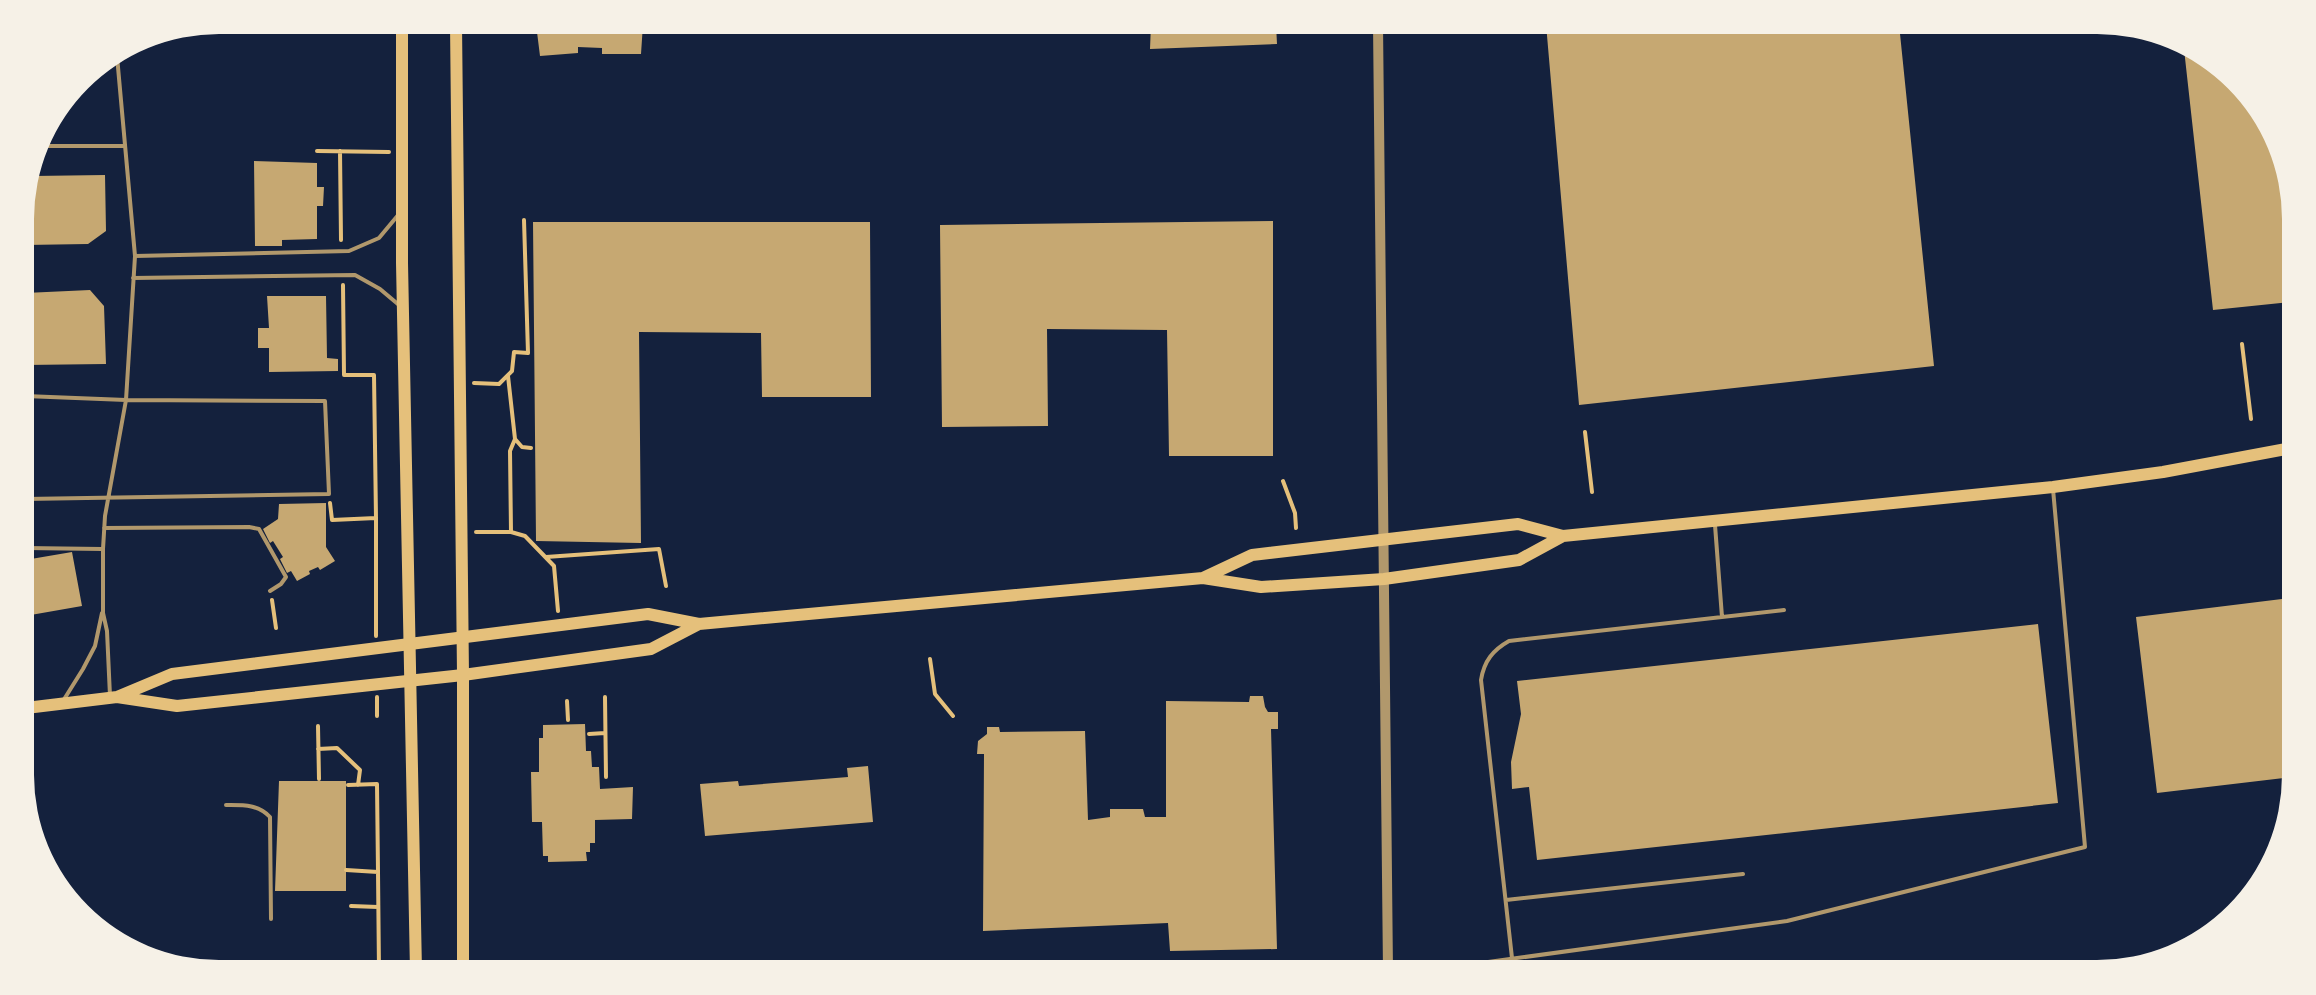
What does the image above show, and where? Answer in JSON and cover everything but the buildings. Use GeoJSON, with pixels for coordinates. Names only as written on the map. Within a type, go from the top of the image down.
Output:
{"type":"FeatureCollection","features":[{"type":"Feature","properties":{"kind":"main road"},"geometry":{"type":"LineString","coordinates":[[402,34],[403,309],[416,960]]}},
{"type":"Feature","properties":{"kind":"main road"},"geometry":{"type":"LineString","coordinates":[[456,34],[463,675],[463,960]]}},
{"type":"Feature","properties":{"kind":"main road"},"geometry":{"type":"LineString","coordinates":[[1203,578],[1252,555],[1518,524],[1563,536],[1714,522],[2053,487],[2163,472],[2282,450]]}},
{"type":"Feature","properties":{"kind":"main road"},"geometry":{"type":"LineString","coordinates":[[35,707],[114,697],[172,674],[648,614],[699,624],[1203,578],[1262,587],[1384,579],[1520,560],[1563,536]]}},
{"type":"Feature","properties":{"kind":"main road"},"geometry":{"type":"LineString","coordinates":[[114,697],[177,706],[319,689],[410,682],[651,649],[699,624]]}},
{"type":"Feature","properties":{"kind":"street"},"geometry":{"type":"LineString","coordinates":[[1378,34],[1388,960]]}},
{"type":"Feature","properties":{"kind":"lane"},"geometry":{"type":"LineString","coordinates":[[114,697],[103,613],[104,528],[126,400],[135,256],[118,65]]}},
{"type":"Feature","properties":{"kind":"lane"},"geometry":{"type":"LineString","coordinates":[[50,146],[125,146]]}},
{"type":"Feature","properties":{"kind":"lane"},"geometry":{"type":"LineString","coordinates":[[135,256],[349,251],[380,238],[402,211]]}},
{"type":"Feature","properties":{"kind":"lane"},"geometry":{"type":"LineString","coordinates":[[133,278],[355,276],[380,289],[403,309]]}},
{"type":"Feature","properties":{"kind":"lane"},"geometry":{"type":"LineString","coordinates":[[35,396],[126,400],[325,401],[329,494],[35,500]]}},
{"type":"Feature","properties":{"kind":"lane"},"geometry":{"type":"LineString","coordinates":[[1498,960],[1787,921],[2085,847],[2053,487]]}},
{"type":"Feature","properties":{"kind":"lane"},"geometry":{"type":"LineString","coordinates":[[1714,522],[1722,616]]}},
{"type":"Feature","properties":{"kind":"lane"},"geometry":{"type":"LineString","coordinates":[[104,528],[249,527],[259,529],[286,577],[281,584],[270,591]]}},
{"type":"Feature","properties":{"kind":"lane"},"geometry":{"type":"LineString","coordinates":[[35,548],[103,549]]}},
{"type":"Feature","properties":{"kind":"lane"},"geometry":{"type":"LineString","coordinates":[[1512,958],[1481,680],[1482,669],[1490,655],[1509,641],[1784,610]]}},
{"type":"Feature","properties":{"kind":"lane"},"geometry":{"type":"LineString","coordinates":[[62,704],[95,646],[103,613]]}},
{"type":"Feature","properties":{"kind":"lane"},"geometry":{"type":"LineString","coordinates":[[226,805],[253,806],[264,810],[270,817],[271,919]]}},
{"type":"Feature","properties":{"kind":"lane"},"geometry":{"type":"LineString","coordinates":[[1506,900],[1743,874]]}},
{"type":"Feature","properties":{"kind":"path"},"geometry":{"type":"LineString","coordinates":[[317,151],[402,152]]}},
{"type":"Feature","properties":{"kind":"path"},"geometry":{"type":"LineString","coordinates":[[340,151],[341,252]]}},
{"type":"Feature","properties":{"kind":"path"},"geometry":{"type":"LineString","coordinates":[[459,383],[499,384],[512,371],[514,352],[528,353],[524,220]]}},
{"type":"Feature","properties":{"kind":"path"},"geometry":{"type":"LineString","coordinates":[[343,276],[344,375],[374,375],[376,648]]}},
{"type":"Feature","properties":{"kind":"path"},"geometry":{"type":"LineString","coordinates":[[2242,344],[2251,419]]}},
{"type":"Feature","properties":{"kind":"path"},"geometry":{"type":"LineString","coordinates":[[508,376],[515,439],[510,451],[511,532]]}},
{"type":"Feature","properties":{"kind":"path"},"geometry":{"type":"LineString","coordinates":[[1585,432],[1592,492]]}},
{"type":"Feature","properties":{"kind":"path"},"geometry":{"type":"LineString","coordinates":[[515,439],[522,447],[531,448]]}},
{"type":"Feature","properties":{"kind":"path"},"geometry":{"type":"LineString","coordinates":[[1283,481],[1295,513],[1296,528]]}},
{"type":"Feature","properties":{"kind":"path"},"geometry":{"type":"LineString","coordinates":[[329,494],[332,520],[376,518]]}},
{"type":"Feature","properties":{"kind":"path"},"geometry":{"type":"LineString","coordinates":[[461,533],[511,532],[525,536],[554,566],[559,625]]}},
{"type":"Feature","properties":{"kind":"path"},"geometry":{"type":"LineString","coordinates":[[545,557],[659,549],[666,586]]}},
{"type":"Feature","properties":{"kind":"path"},"geometry":{"type":"LineString","coordinates":[[270,591],[276,628]]}},
{"type":"Feature","properties":{"kind":"path"},"geometry":{"type":"LineString","coordinates":[[930,658],[934,694],[953,716]]}},
{"type":"Feature","properties":{"kind":"path"},"geometry":{"type":"LineString","coordinates":[[376,685],[377,716]]}},
{"type":"Feature","properties":{"kind":"path"},"geometry":{"type":"LineString","coordinates":[[605,697],[606,777]]}},
{"type":"Feature","properties":{"kind":"path"},"geometry":{"type":"LineString","coordinates":[[567,701],[568,720]]}},
{"type":"Feature","properties":{"kind":"path"},"geometry":{"type":"LineString","coordinates":[[318,726],[319,779]]}},
{"type":"Feature","properties":{"kind":"path"},"geometry":{"type":"LineString","coordinates":[[589,734],[605,734]]}},
{"type":"Feature","properties":{"kind":"path"},"geometry":{"type":"LineString","coordinates":[[318,749],[337,748],[360,770],[358,785]]}},
{"type":"Feature","properties":{"kind":"path"},"geometry":{"type":"LineString","coordinates":[[348,785],[377,784],[379,960]]}},
{"type":"Feature","properties":{"kind":"path"},"geometry":{"type":"LineString","coordinates":[[345,870],[378,872]]}},
{"type":"Feature","properties":{"kind":"path"},"geometry":{"type":"LineString","coordinates":[[351,906],[378,907]]}}]}
